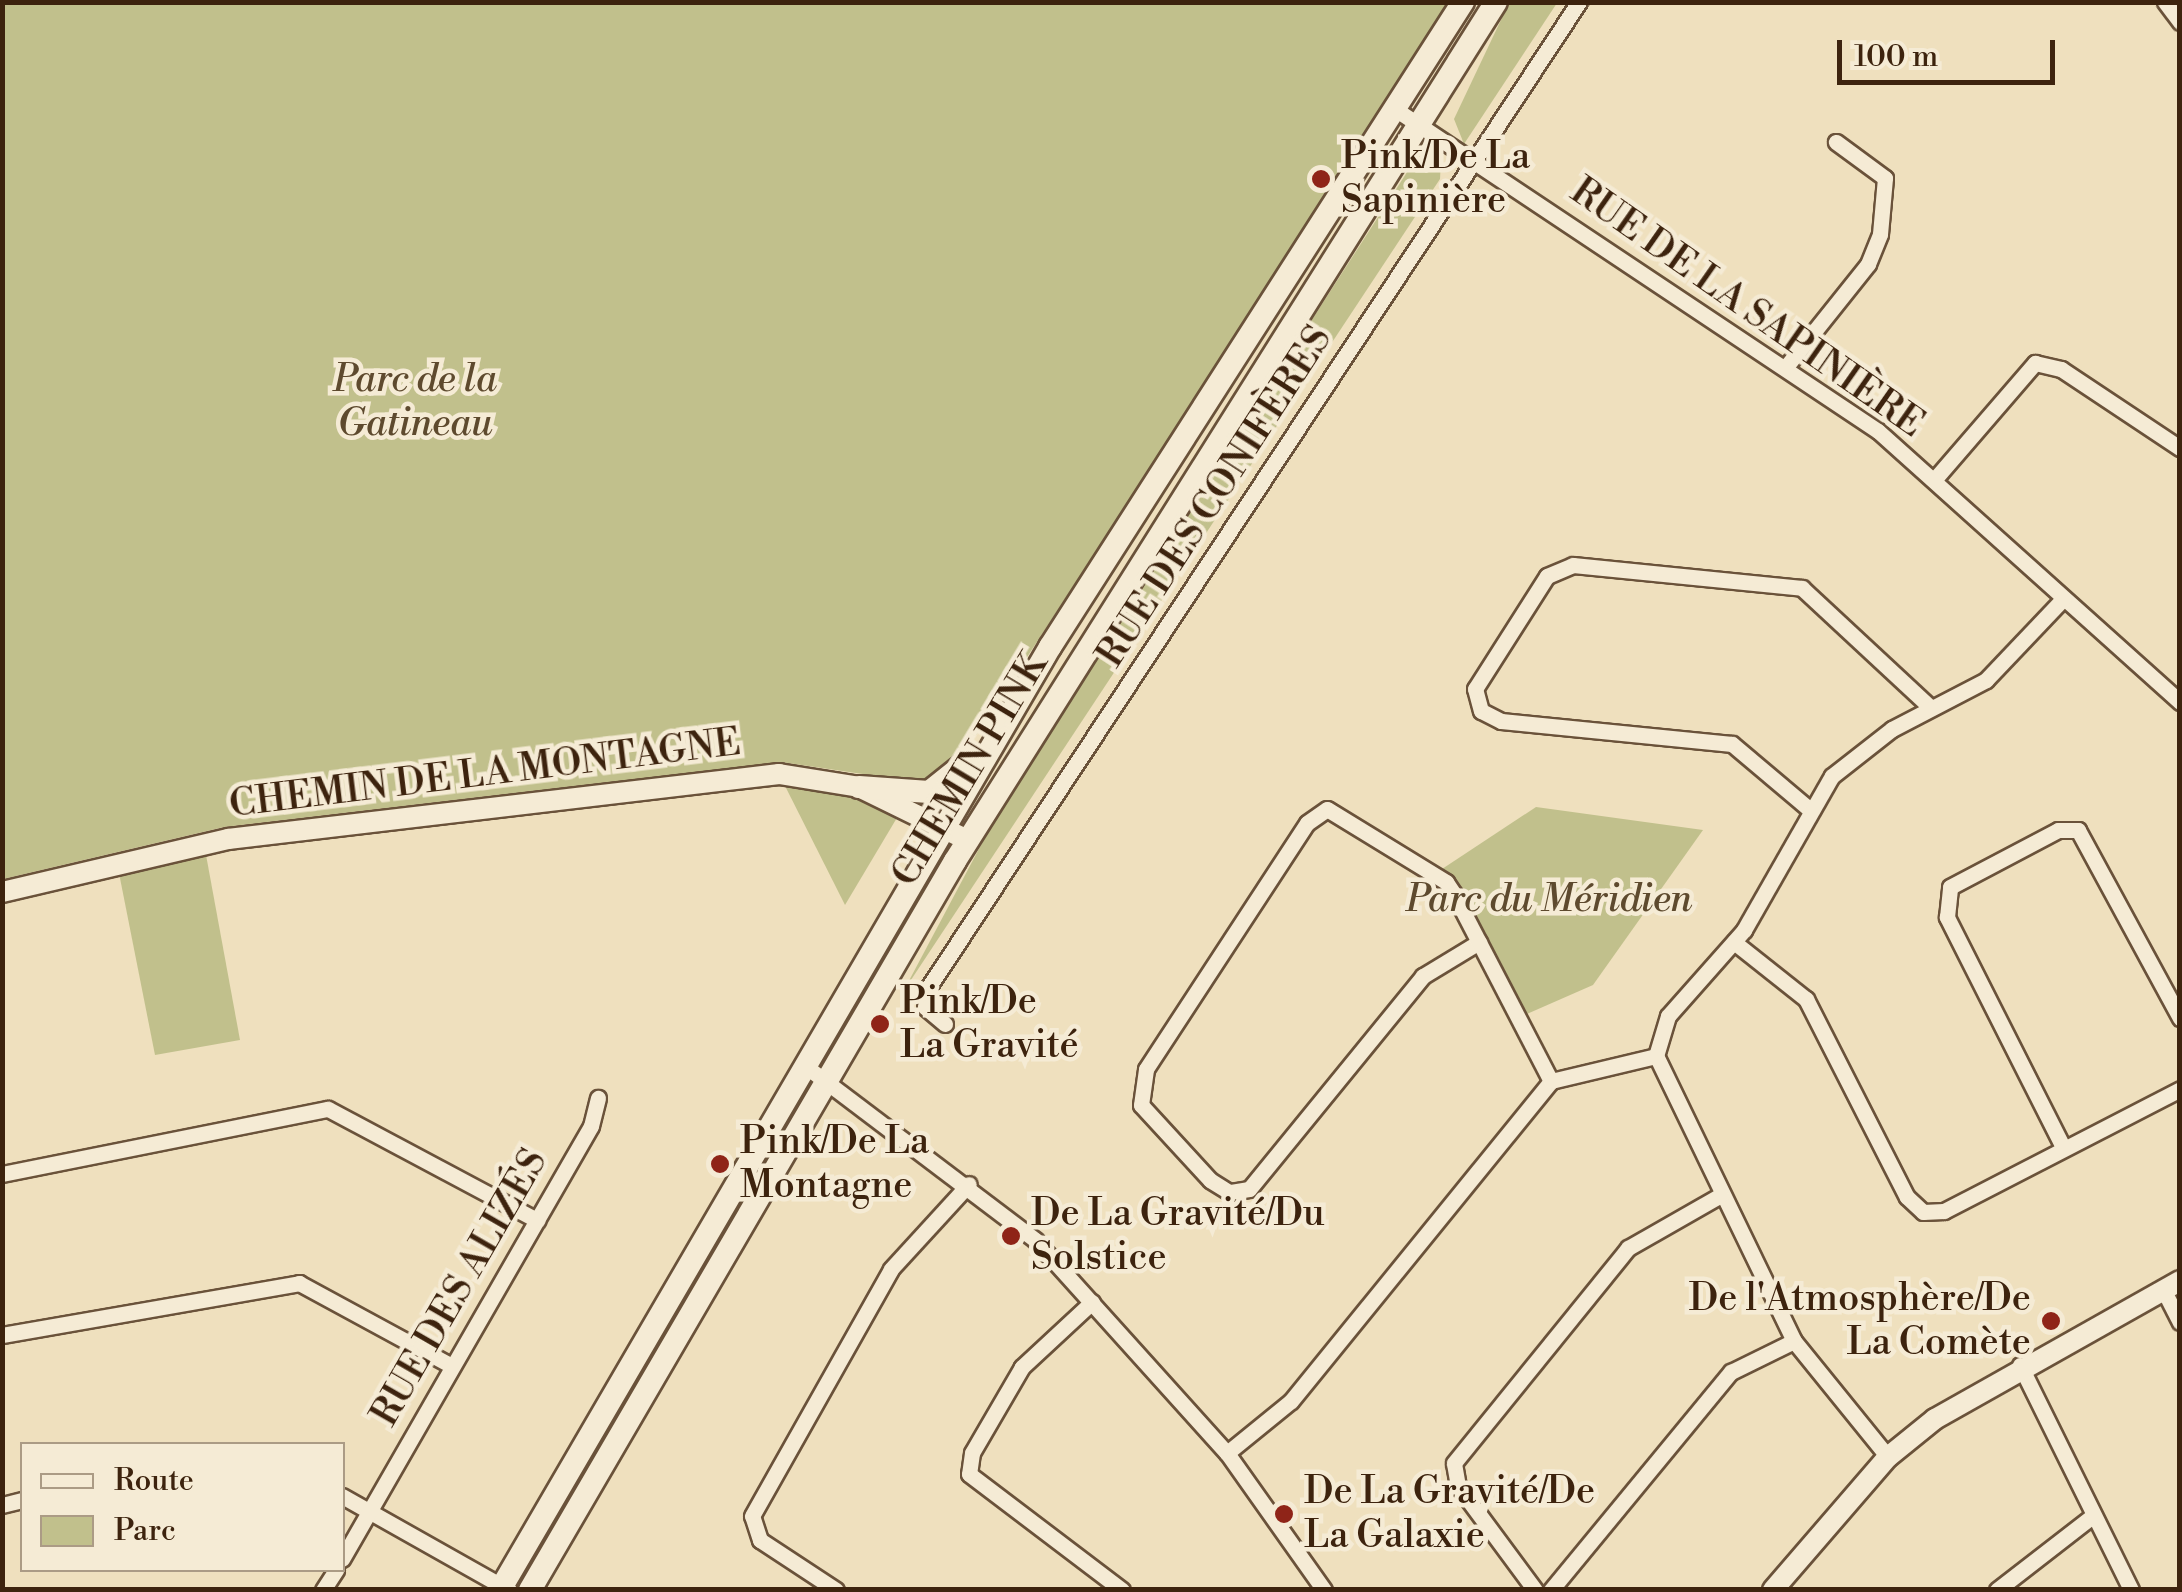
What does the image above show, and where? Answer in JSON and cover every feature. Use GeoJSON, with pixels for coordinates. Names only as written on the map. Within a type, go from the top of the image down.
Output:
{"type":"FeatureCollection","features":[{"type":"Feature","properties":{"kind":"main road","name":"CHEMIN PINK"},"geometry":{"type":"LineString","coordinates":[[504,1588],[942,826],[1110,549],[1463,2]]}},
{"type":"Feature","properties":{"kind":"main road","name":"CHEMIN PINK"},"geometry":{"type":"LineString","coordinates":[[530,1590],[967,840],[1496,2]]}},
{"type":"Feature","properties":{"kind":"main road"},"geometry":{"type":"LineString","coordinates":[[859,787],[929,792],[960,773],[1110,549]]}},
{"type":"Feature","properties":{"kind":"street","name":"RUE DES CONIFÈRES"},"geometry":{"type":"LineString","coordinates":[[945,1024],[925,1007],[928,988],[1578,2]]}},
{"type":"Feature","properties":{"kind":"street"},"geometry":{"type":"LineString","coordinates":[[2165,2],[2180,22]]}},
{"type":"Feature","properties":{"kind":"street","name":"RUE DE LA SAPINIÈRE"},"geometry":{"type":"LineString","coordinates":[[1395,109],[1785,368],[1934,480],[2180,702]]}},
{"type":"Feature","properties":{"kind":"street"},"geometry":{"type":"LineString","coordinates":[[1785,368],[1868,264],[1880,234],[1884,178],[1836,142]]}},
{"type":"Feature","properties":{"kind":"street"},"geometry":{"type":"LineString","coordinates":[[1934,480],[2035,364],[2061,369],[2180,448]]}},
{"type":"Feature","properties":{"kind":"street"},"geometry":{"type":"LineString","coordinates":[[1809,809],[1732,744],[1502,721],[1481,711],[1475,690],[1548,576],[1573,565],[1802,588],[1931,708]]}},
{"type":"Feature","properties":{"kind":"street"},"geometry":{"type":"LineString","coordinates":[[1888,1457],[1794,1341],[1656,1056],[1676,1004],[1734,942],[1809,809],[1862,749],[1997,671],[2063,599]]}},
{"type":"Feature","properties":{"kind":"street","name":"CHEMIN DE LA MONTAGNE"},"geometry":{"type":"LineString","coordinates":[[2,892],[204,844],[779,774],[859,787],[967,840]]}},
{"type":"Feature","properties":{"kind":"street"},"geometry":{"type":"LineString","coordinates":[[1479,942],[1423,976],[1249,1188],[1230,1192],[1210,1180],[1141,1105],[1136,1086],[1146,1069],[1316,813],[1348,815],[1436,873],[1479,942],[1551,1081]]}},
{"type":"Feature","properties":{"kind":"street"},"geometry":{"type":"LineString","coordinates":[[2063,1147],[1947,918],[1950,888],[2058,830],[2078,830],[2180,1018]]}},
{"type":"Feature","properties":{"kind":"street"},"geometry":{"type":"LineString","coordinates":[[1734,942],[1806,999],[1914,1206],[1944,1211],[2180,1089]]}},
{"type":"Feature","properties":{"kind":"street"},"geometry":{"type":"LineString","coordinates":[[1227,1453],[1292,1401],[1551,1081],[1656,1056]]}},
{"type":"Feature","properties":{"kind":"street"},"geometry":{"type":"LineString","coordinates":[[804,1064],[969,1184],[1092,1302],[1227,1453],[1324,1590]]}},
{"type":"Feature","properties":{"kind":"street","name":"RUE DES ALIZÉS"},"geometry":{"type":"LineString","coordinates":[[345,1554],[537,1220],[598,1098]]}},
{"type":"Feature","properties":{"kind":"street"},"geometry":{"type":"LineString","coordinates":[[2,1174],[328,1109],[537,1220]]}},
{"type":"Feature","properties":{"kind":"street"},"geometry":{"type":"LineString","coordinates":[[836,1590],[760,1540],[757,1502],[892,1269],[969,1184]]}},
{"type":"Feature","properties":{"kind":"street"},"geometry":{"type":"LineString","coordinates":[[1535,1590],[1458,1486],[1454,1464],[1628,1248],[1721,1195]]}},
{"type":"Feature","properties":{"kind":"street"},"geometry":{"type":"LineString","coordinates":[[2,1335],[299,1284],[452,1366]]}},
{"type":"Feature","properties":{"kind":"street"},"geometry":{"type":"LineString","coordinates":[[1774,1590],[1888,1457],[2020,1365],[2171,1285],[2180,1322]]}},
{"type":"Feature","properties":{"kind":"street"},"geometry":{"type":"LineString","coordinates":[[1092,1302],[1022,1367],[972,1452],[969,1474],[1122,1590]]}},
{"type":"Feature","properties":{"kind":"street"},"geometry":{"type":"LineString","coordinates":[[1551,1590],[1731,1372],[1794,1341]]}},
{"type":"Feature","properties":{"kind":"street"},"geometry":{"type":"LineString","coordinates":[[2020,1365],[2091,1517],[2131,1590]]}},
{"type":"Feature","properties":{"kind":"street"},"geometry":{"type":"LineString","coordinates":[[345,1498],[504,1588]]}},
{"type":"Feature","properties":{"kind":"street"},"geometry":{"type":"LineString","coordinates":[[1997,1590],[2091,1517]]}},
{"type":"Feature","properties":{"kind":"green space","name":"Parc de la Gatineau"},"geometry":{"type":"Polygon","coordinates":[[[2,3],[1453,3],[977,734],[924,783],[781,762],[224,827],[3,879],[2,3]]]}},
{"type":"Feature","properties":{"kind":"green space"},"geometry":{"type":"Polygon","coordinates":[[[1509,3],[1557,3],[1464,144],[1454,119],[1509,3]]]}},
{"type":"Feature","properties":{"kind":"green space"},"geometry":{"type":"Polygon","coordinates":[[[1420,152],[1441,160],[1440,179],[903,992],[1016,779],[1420,152]]]}},
{"type":"Feature","properties":{"kind":"green space"},"geometry":{"type":"Polygon","coordinates":[[[779,774],[904,806],[845,905],[779,774]]]}},
{"type":"Feature","properties":{"kind":"green space","name":"Parc du Méridien"},"geometry":{"type":"Polygon","coordinates":[[[1536,807],[1703,830],[1593,985],[1518,1018],[1436,873],[1536,807]]]}},
{"type":"Feature","properties":{"kind":"green space"},"geometry":{"type":"Polygon","coordinates":[[[204,844],[240,1040],[155,1055],[117,863],[204,844]]]}},
{"type":"Feature","properties":{"kind":"place","name":"Pink/De La Sapinière"},"geometry":{"type":"Point","coordinates":[1321,179]}},
{"type":"Feature","properties":{"kind":"place","name":"Pink/De La Gravité"},"geometry":{"type":"Point","coordinates":[880,1024]}},
{"type":"Feature","properties":{"kind":"place","name":"Pink/De La Montagne"},"geometry":{"type":"Point","coordinates":[720,1164]}},
{"type":"Feature","properties":{"kind":"place","name":"De La Gravité/Du Solstice"},"geometry":{"type":"Point","coordinates":[1011,1236]}},
{"type":"Feature","properties":{"kind":"place","name":"De l'Atmosphère/De La Comète"},"geometry":{"type":"Point","coordinates":[2051,1321]}},
{"type":"Feature","properties":{"kind":"place","name":"De La Gravité/De La Galaxie"},"geometry":{"type":"Point","coordinates":[1284,1514]}}]}
